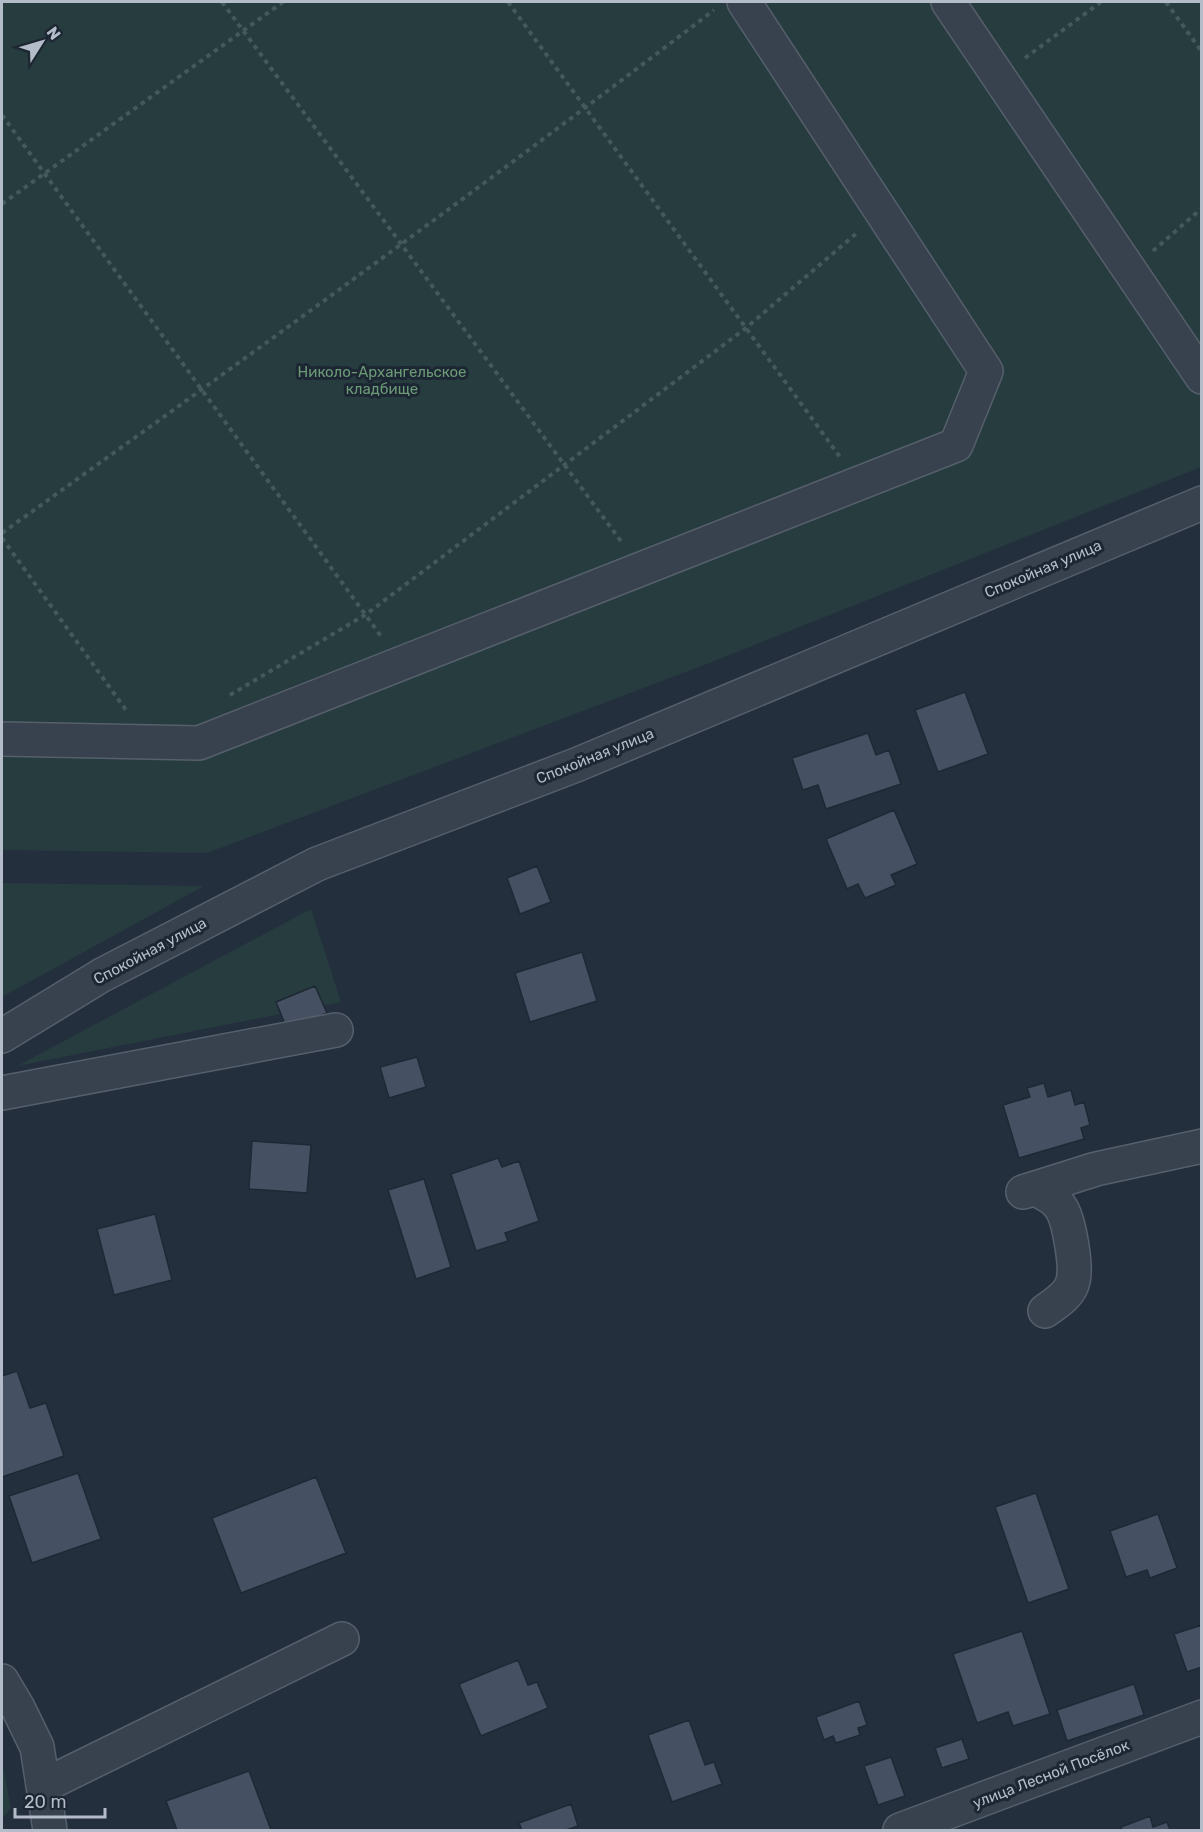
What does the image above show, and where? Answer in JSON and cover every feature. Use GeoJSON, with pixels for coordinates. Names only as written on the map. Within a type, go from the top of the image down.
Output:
{"type":"FeatureCollection","features":[{"type":"Feature","properties":{"kind":"street"},"geometry":{"type":"LineString","coordinates":[[948,2],[1202,377]]}},
{"type":"Feature","properties":{"kind":"street"},"geometry":{"type":"LineString","coordinates":[[2,739],[199,743],[956,445],[986,372],[882,212],[730,5]]}},
{"type":"Feature","properties":{"kind":"street","name":"Спокойная улица"},"geometry":{"type":"LineString","coordinates":[[2,1036],[102,975],[317,864],[576,765],[1202,503]]}},
{"type":"Feature","properties":{"kind":"street"},"geometry":{"type":"LineString","coordinates":[[2,1093],[336,1030]]}},
{"type":"Feature","properties":{"kind":"street"},"geometry":{"type":"LineString","coordinates":[[1045,1311],[1063,1299],[1073,1282],[1074,1260],[1069,1232],[1061,1208],[1049,1196],[1029,1190],[1096,1169],[1202,1146]]}},
{"type":"Feature","properties":{"kind":"street"},"geometry":{"type":"LineString","coordinates":[[43,1786],[342,1639]]}},
{"type":"Feature","properties":{"kind":"street"},"geometry":{"type":"LineString","coordinates":[[2,1681],[37,1747],[50,1830]]}},
{"type":"Feature","properties":{"kind":"street","name":"улица Лесной Посёлок"},"geometry":{"type":"LineString","coordinates":[[900,1830],[1202,1717]]}},
{"type":"Feature","properties":{"kind":"path"},"geometry":{"type":"LineString","coordinates":[[222,2],[642,569]]}},
{"type":"Feature","properties":{"kind":"path"},"geometry":{"type":"LineString","coordinates":[[2,204],[283,2]]}},
{"type":"Feature","properties":{"kind":"path"},"geometry":{"type":"LineString","coordinates":[[508,2],[859,483]]}},
{"type":"Feature","properties":{"kind":"path"},"geometry":{"type":"LineString","coordinates":[[999,78],[1101,2]]}},
{"type":"Feature","properties":{"kind":"path"},"geometry":{"type":"LineString","coordinates":[[1166,2],[1202,52]]}},
{"type":"Feature","properties":{"kind":"path"},"geometry":{"type":"LineString","coordinates":[[149,742],[2,536],[730,5]]}},
{"type":"Feature","properties":{"kind":"path"},"geometry":{"type":"LineString","coordinates":[[2,115],[401,664]]}},
{"type":"Feature","properties":{"kind":"path"},"geometry":{"type":"LineString","coordinates":[[1130,272],[1202,208]]}},
{"type":"Feature","properties":{"kind":"path"},"geometry":{"type":"LineString","coordinates":[[221,700],[366,615],[746,328],[882,212]]}},
{"type":"Feature","properties":{"kind":"green space","name":"Николо-Архангельское кладбище"},"geometry":{"type":"Polygon","coordinates":[[[2,2],[1201,2],[1201,467],[707,664],[207,853],[2,850],[2,2]]]}},
{"type":"Feature","properties":{"kind":"green space"},"geometry":{"type":"Polygon","coordinates":[[[2,883],[204,886],[2,997],[2,883]]]}},
{"type":"Feature","properties":{"kind":"green space"},"geometry":{"type":"Polygon","coordinates":[[[311,909],[341,1002],[17,1066],[311,909]]]}},
{"type":"Feature","properties":{"kind":"green space"},"geometry":{"type":"Polygon","coordinates":[[[2,1762],[11,1808],[2,1819],[2,1762]]]}},
{"type":"Feature","properties":{"kind":"building"},"geometry":{"type":"Polygon","coordinates":[[[965,692],[988,754],[938,772],[915,710],[965,692]]]}},
{"type":"Feature","properties":{"kind":"building"},"geometry":{"type":"Polygon","coordinates":[[[868,733],[876,755],[889,750],[901,784],[826,809],[818,785],[803,790],[792,758],[868,733]]]}},
{"type":"Feature","properties":{"kind":"building"},"geometry":{"type":"Polygon","coordinates":[[[894,810],[917,864],[891,875],[896,885],[865,898],[858,884],[847,889],[826,839],[894,810]]]}},
{"type":"Feature","properties":{"kind":"building"},"geometry":{"type":"Polygon","coordinates":[[[537,866],[551,902],[520,914],[507,878],[537,866]]]}},
{"type":"Feature","properties":{"kind":"building"},"geometry":{"type":"Polygon","coordinates":[[[582,952],[597,1001],[530,1022],[515,973],[582,952]]]}},
{"type":"Feature","properties":{"kind":"building"},"geometry":{"type":"Polygon","coordinates":[[[315,986],[327,1013],[287,1029],[276,1002],[315,986]]]}},
{"type":"Feature","properties":{"kind":"building"},"geometry":{"type":"Polygon","coordinates":[[[417,1057],[426,1087],[389,1098],[380,1067],[417,1057]]]}},
{"type":"Feature","properties":{"kind":"building"},"geometry":{"type":"Polygon","coordinates":[[[1044,1083],[1048,1097],[1071,1090],[1075,1105],[1084,1102],[1090,1125],[1081,1128],[1084,1139],[1019,1158],[1003,1105],[1030,1097],[1027,1088],[1044,1083]]]}},
{"type":"Feature","properties":{"kind":"building"},"geometry":{"type":"Polygon","coordinates":[[[252,1141],[311,1145],[307,1193],[249,1189],[252,1141]]]}},
{"type":"Feature","properties":{"kind":"building"},"geometry":{"type":"Polygon","coordinates":[[[498,1158],[502,1167],[519,1161],[539,1221],[505,1233],[508,1241],[476,1251],[451,1174],[498,1158]]]}},
{"type":"Feature","properties":{"kind":"building"},"geometry":{"type":"Polygon","coordinates":[[[424,1179],[451,1267],[416,1279],[388,1190],[424,1179]]]}},
{"type":"Feature","properties":{"kind":"building"},"geometry":{"type":"Polygon","coordinates":[[[155,1214],[172,1280],[114,1295],[97,1229],[155,1214]]]}},
{"type":"Feature","properties":{"kind":"building"},"geometry":{"type":"Polygon","coordinates":[[[17,1371],[30,1408],[46,1403],[64,1456],[2,1477],[2,1376],[17,1371]]]}},
{"type":"Feature","properties":{"kind":"building"},"geometry":{"type":"Polygon","coordinates":[[[78,1473],[101,1539],[32,1563],[9,1496],[78,1473]]]}},
{"type":"Feature","properties":{"kind":"building"},"geometry":{"type":"Polygon","coordinates":[[[316,1477],[346,1553],[241,1593],[212,1518],[316,1477]]]}},
{"type":"Feature","properties":{"kind":"building"},"geometry":{"type":"Polygon","coordinates":[[[1036,1493],[1069,1589],[1028,1603],[995,1507],[1036,1493]]]}},
{"type":"Feature","properties":{"kind":"building"},"geometry":{"type":"Polygon","coordinates":[[[1158,1514],[1177,1568],[1150,1578],[1147,1570],[1126,1577],[1110,1531],[1158,1514]]]}},
{"type":"Feature","properties":{"kind":"building"},"geometry":{"type":"Polygon","coordinates":[[[1202,1625],[1202,1667],[1187,1672],[1174,1634],[1202,1625]]]}},
{"type":"Feature","properties":{"kind":"building"},"geometry":{"type":"Polygon","coordinates":[[[1022,1631],[1050,1714],[1013,1726],[1008,1712],[977,1723],[953,1654],[1022,1631]]]}},
{"type":"Feature","properties":{"kind":"building"},"geometry":{"type":"Polygon","coordinates":[[[518,1660],[528,1685],[537,1682],[548,1708],[481,1736],[459,1684],[518,1660]]]}},
{"type":"Feature","properties":{"kind":"building"},"geometry":{"type":"Polygon","coordinates":[[[1134,1684],[1144,1715],[1067,1741],[1057,1710],[1134,1684]]]}},
{"type":"Feature","properties":{"kind":"building"},"geometry":{"type":"Polygon","coordinates":[[[859,1701],[867,1725],[858,1728],[860,1735],[836,1743],[833,1736],[824,1740],[816,1717],[859,1701]]]}},
{"type":"Feature","properties":{"kind":"building"},"geometry":{"type":"Polygon","coordinates":[[[689,1720],[705,1765],[714,1762],[722,1784],[672,1802],[648,1735],[689,1720]]]}},
{"type":"Feature","properties":{"kind":"building"},"geometry":{"type":"Polygon","coordinates":[[[962,1739],[969,1759],[942,1768],[935,1748],[962,1739]]]}},
{"type":"Feature","properties":{"kind":"building"},"geometry":{"type":"Polygon","coordinates":[[[891,1757],[905,1796],[878,1805],[864,1766],[891,1757]]]}},
{"type":"Feature","properties":{"kind":"building"},"geometry":{"type":"Polygon","coordinates":[[[249,1771],[271,1830],[177,1830],[166,1801],[249,1771]]]}},
{"type":"Feature","properties":{"kind":"building"},"geometry":{"type":"Polygon","coordinates":[[[571,1804],[578,1826],[566,1830],[522,1830],[519,1823],[571,1804]]]}},
{"type":"Feature","properties":{"kind":"building"},"geometry":{"type":"Polygon","coordinates":[[[1150,1816],[1153,1827],[1167,1822],[1170,1830],[1122,1830],[1121,1827],[1150,1816]]]}}]}
